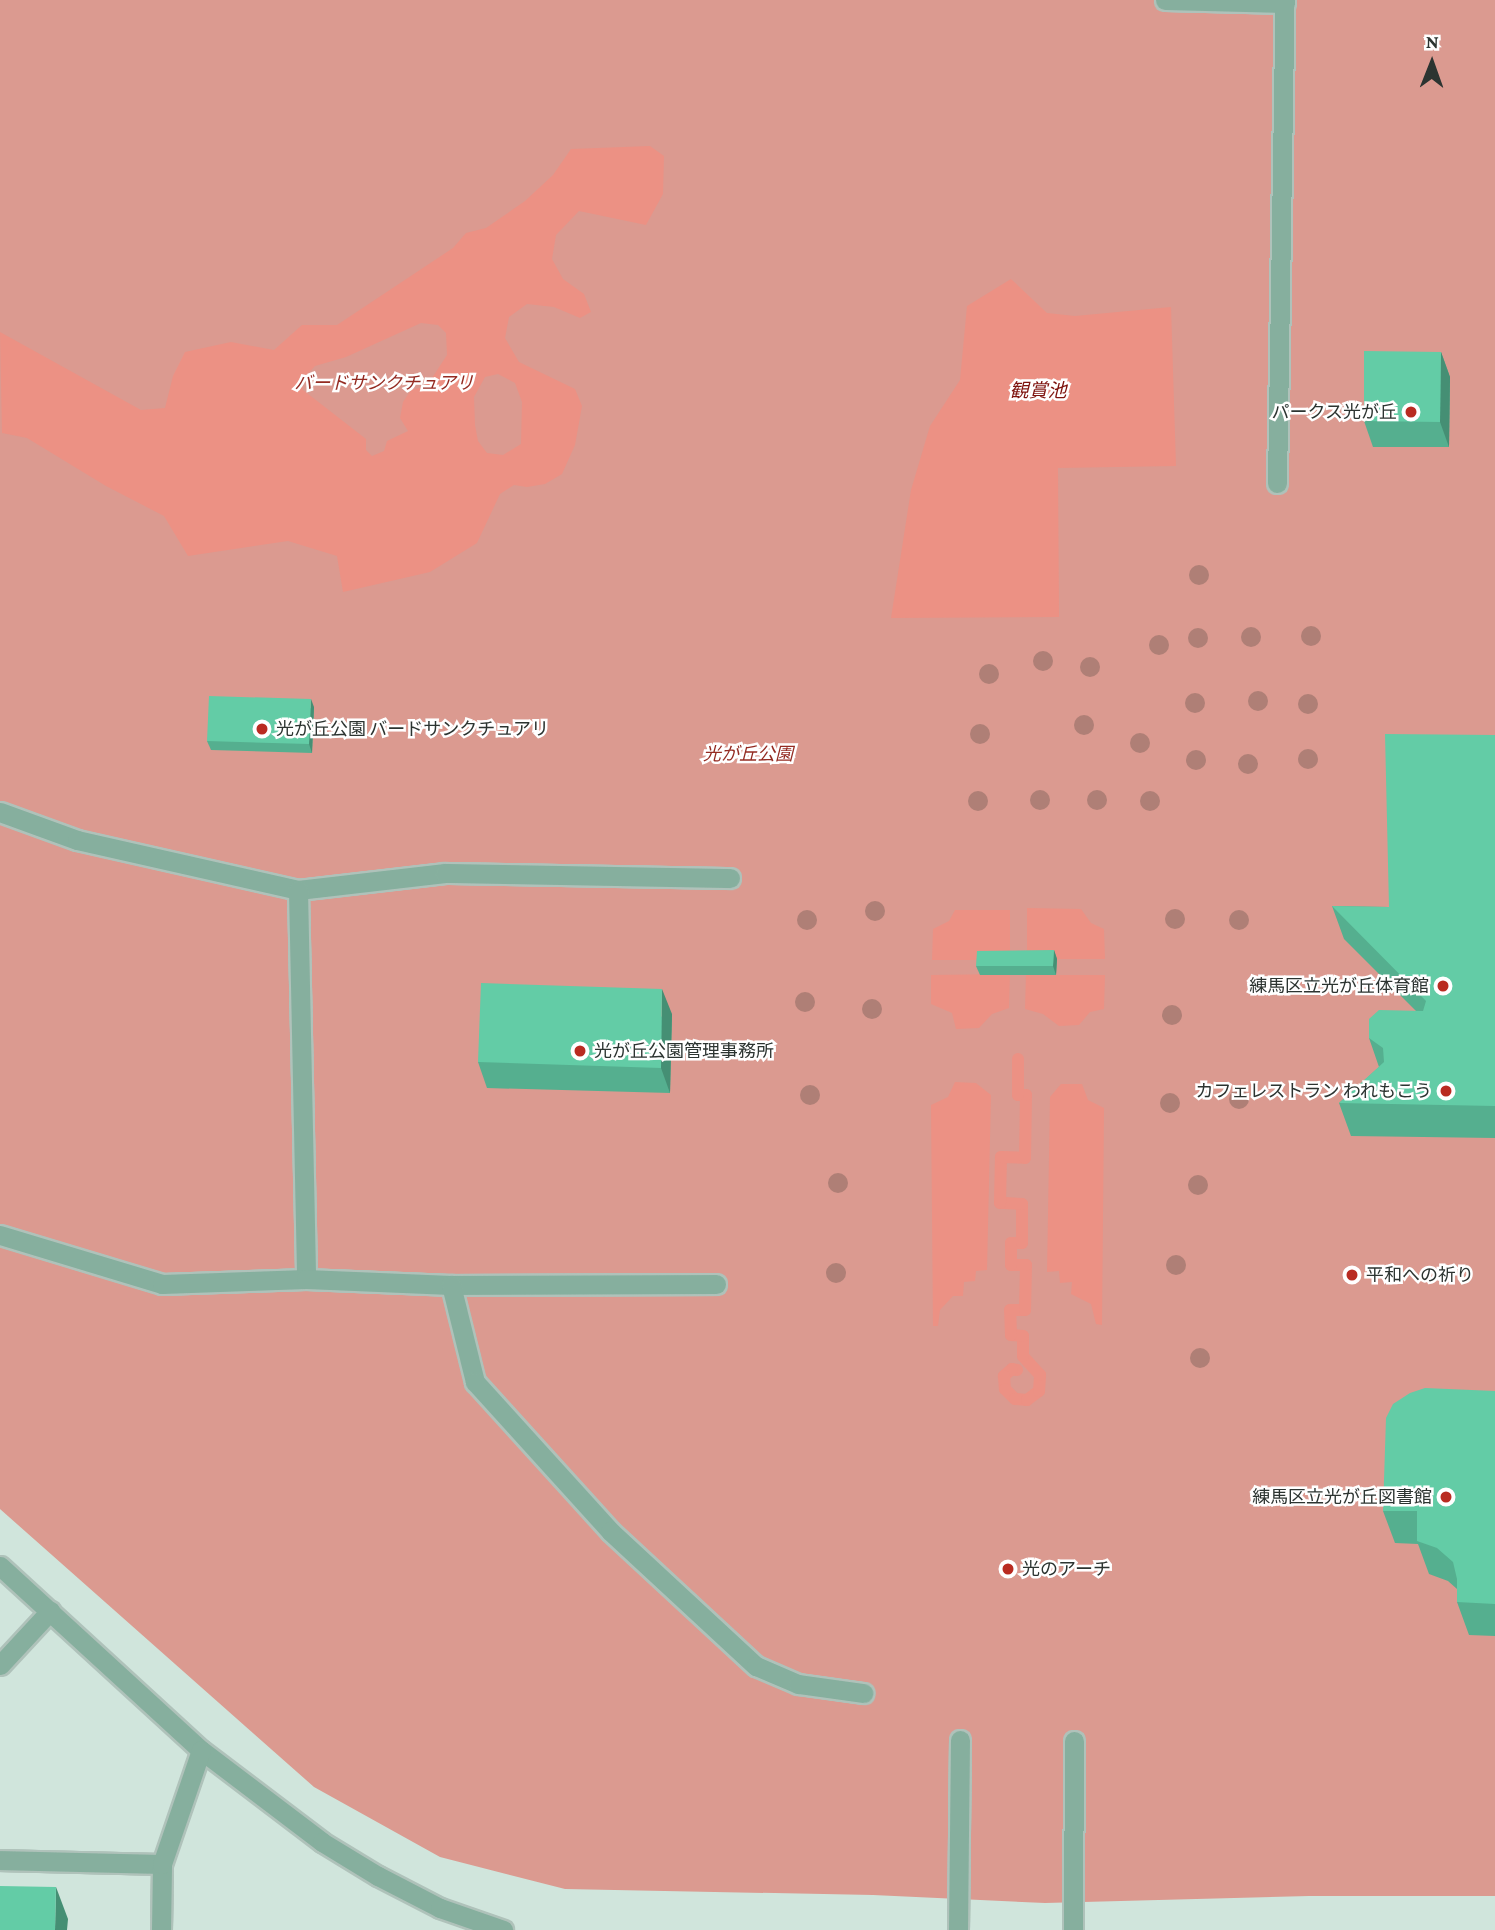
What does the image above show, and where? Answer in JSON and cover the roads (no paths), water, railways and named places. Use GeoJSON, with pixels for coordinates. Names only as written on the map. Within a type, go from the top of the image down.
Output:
{"type":"FeatureCollection","features":[{"type":"Feature","properties":{"kind":"street"},"geometry":{"type":"LineString","coordinates":[[1165,0],[1285,1],[1277,484]]}},
{"type":"Feature","properties":{"kind":"street"},"geometry":{"type":"LineString","coordinates":[[0,811],[77,840],[298,890],[445,873],[730,878]]}},
{"type":"Feature","properties":{"kind":"street"},"geometry":{"type":"LineString","coordinates":[[298,890],[306,1279]]}},
{"type":"Feature","properties":{"kind":"street"},"geometry":{"type":"LineString","coordinates":[[0,1235],[162,1284],[306,1279],[451,1284],[716,1284]]}},
{"type":"Feature","properties":{"kind":"street"},"geometry":{"type":"LineString","coordinates":[[451,1284],[475,1382],[610,1531],[756,1666],[798,1684],[863,1693]]}},
{"type":"Feature","properties":{"kind":"street"},"geometry":{"type":"LineString","coordinates":[[0,1566],[201,1751],[322,1842],[378,1876],[440,1908],[503,1930]]}},
{"type":"Feature","properties":{"kind":"street"},"geometry":{"type":"LineString","coordinates":[[0,1665],[50,1611]]}},
{"type":"Feature","properties":{"kind":"street"},"geometry":{"type":"LineString","coordinates":[[958,1930],[960,1740]]}},
{"type":"Feature","properties":{"kind":"street"},"geometry":{"type":"LineString","coordinates":[[1073,1930],[1074,1741]]}},
{"type":"Feature","properties":{"kind":"street"},"geometry":{"type":"LineString","coordinates":[[161,1930],[162,1864],[201,1751]]}},
{"type":"Feature","properties":{"kind":"street"},"geometry":{"type":"LineString","coordinates":[[0,1860],[162,1864]]}},
{"type":"Feature","properties":{"kind":"water"},"geometry":{"type":"Polygon","coordinates":[[[650,146],[664,156],[663,194],[646,225],[579,211],[556,235],[552,259],[563,279],[584,294],[591,312],[580,318],[554,307],[527,304],[509,317],[505,338],[519,362],[575,389],[582,406],[575,445],[562,474],[545,484],[527,487],[514,485],[500,494],[477,543],[430,572],[343,592],[337,556],[288,541],[188,556],[164,516],[106,486],[27,438],[2,433],[0,332],[141,410],[165,408],[173,376],[185,352],[231,342],[274,350],[302,325],[337,325],[453,248],[466,233],[486,228],[525,201],[553,175],[571,149],[650,146]],[[421,323],[346,357],[315,366],[301,381],[303,390],[366,439],[366,450],[372,456],[384,451],[387,441],[408,431],[400,418],[403,402],[411,390],[423,387],[432,378],[447,355],[446,333],[438,325],[421,323]],[[498,374],[485,377],[474,397],[475,425],[478,441],[487,453],[503,455],[521,444],[522,402],[515,383],[498,374]]]}},
{"type":"Feature","properties":{"kind":"water","name":"観賞池"},"geometry":{"type":"Polygon","coordinates":[[[1011,279],[1047,313],[1075,316],[1171,307],[1176,466],[1058,468],[1059,617],[891,618],[911,490],[930,426],[960,380],[967,306],[1011,279]]]}},
{"type":"Feature","properties":{"kind":"water"},"geometry":{"type":"Polygon","coordinates":[[[1027,908],[1081,909],[1091,923],[1104,929],[1105,959],[1027,959],[1027,908]]]}},
{"type":"Feature","properties":{"kind":"water"},"geometry":{"type":"Polygon","coordinates":[[[955,910],[1010,910],[1010,960],[932,960],[933,929],[949,921],[955,910]]]}},
{"type":"Feature","properties":{"kind":"water"},"geometry":{"type":"Polygon","coordinates":[[[1010,974],[1009,1008],[992,1014],[979,1028],[956,1029],[952,1013],[931,1004],[931,975],[1010,974]]]}},
{"type":"Feature","properties":{"kind":"water"},"geometry":{"type":"Polygon","coordinates":[[[1026,975],[1105,975],[1104,1009],[1090,1012],[1079,1025],[1059,1026],[1043,1014],[1025,1009],[1026,975]]]}},
{"type":"Feature","properties":{"kind":"water"},"geometry":{"type":"Polygon","coordinates":[[[955,1082],[976,1083],[991,1095],[987,1270],[976,1271],[975,1281],[964,1282],[963,1296],[953,1296],[940,1310],[938,1326],[933,1326],[931,1105],[948,1097],[955,1082]]]}},
{"type":"Feature","properties":{"kind":"water"},"geometry":{"type":"Polygon","coordinates":[[[1061,1084],[1082,1084],[1088,1100],[1104,1108],[1102,1325],[1096,1324],[1091,1304],[1071,1294],[1072,1282],[1060,1283],[1059,1271],[1047,1272],[1050,1097],[1061,1084]]]}},
{"type":"Feature","properties":{"kind":"waterway"},"geometry":{"type":"LineString","coordinates":[[1017,1370],[1012,1369],[1004,1376],[1005,1389],[1015,1399],[1027,1400],[1039,1391],[1040,1375],[1023,1356],[1023,1336],[1011,1335],[1010,1310],[1025,1310],[1026,1265],[1011,1265],[1011,1243],[1022,1243],[1022,1204],[1000,1203],[1001,1157],[1025,1158],[1026,1095],[1018,1095],[1018,1059]]}},
{"type":"Feature","properties":{"kind":"place","name":"パークス光が丘"},"geometry":{"type":"Point","coordinates":[1411,412]}},
{"type":"Feature","properties":{"kind":"place","name":"光が丘公園 バードサンクチュアリ"},"geometry":{"type":"Point","coordinates":[262,729]}},
{"type":"Feature","properties":{"kind":"place","name":"練馬区立光が丘体育館"},"geometry":{"type":"Point","coordinates":[1443,986]}},
{"type":"Feature","properties":{"kind":"place","name":"光が丘公園管理事務所"},"geometry":{"type":"Point","coordinates":[580,1051]}},
{"type":"Feature","properties":{"kind":"place","name":"カフェレストラン われもこう"},"geometry":{"type":"Point","coordinates":[1446,1091]}},
{"type":"Feature","properties":{"kind":"place","name":"平和への祈り"},"geometry":{"type":"Point","coordinates":[1352,1275]}},
{"type":"Feature","properties":{"kind":"place","name":"練馬区立光が丘図書館"},"geometry":{"type":"Point","coordinates":[1446,1497]}},
{"type":"Feature","properties":{"kind":"place","name":"光のアーチ"},"geometry":{"type":"Point","coordinates":[1008,1569]}},
{"type":"Feature","properties":{"kind":"park label","name":"バードサンクチュアリ"},"geometry":{"type":"Point","coordinates":[384,383]}},
{"type":"Feature","properties":{"kind":"park label","name":"光が丘公園"},"geometry":{"type":"Point","coordinates":[748,754]}}]}
